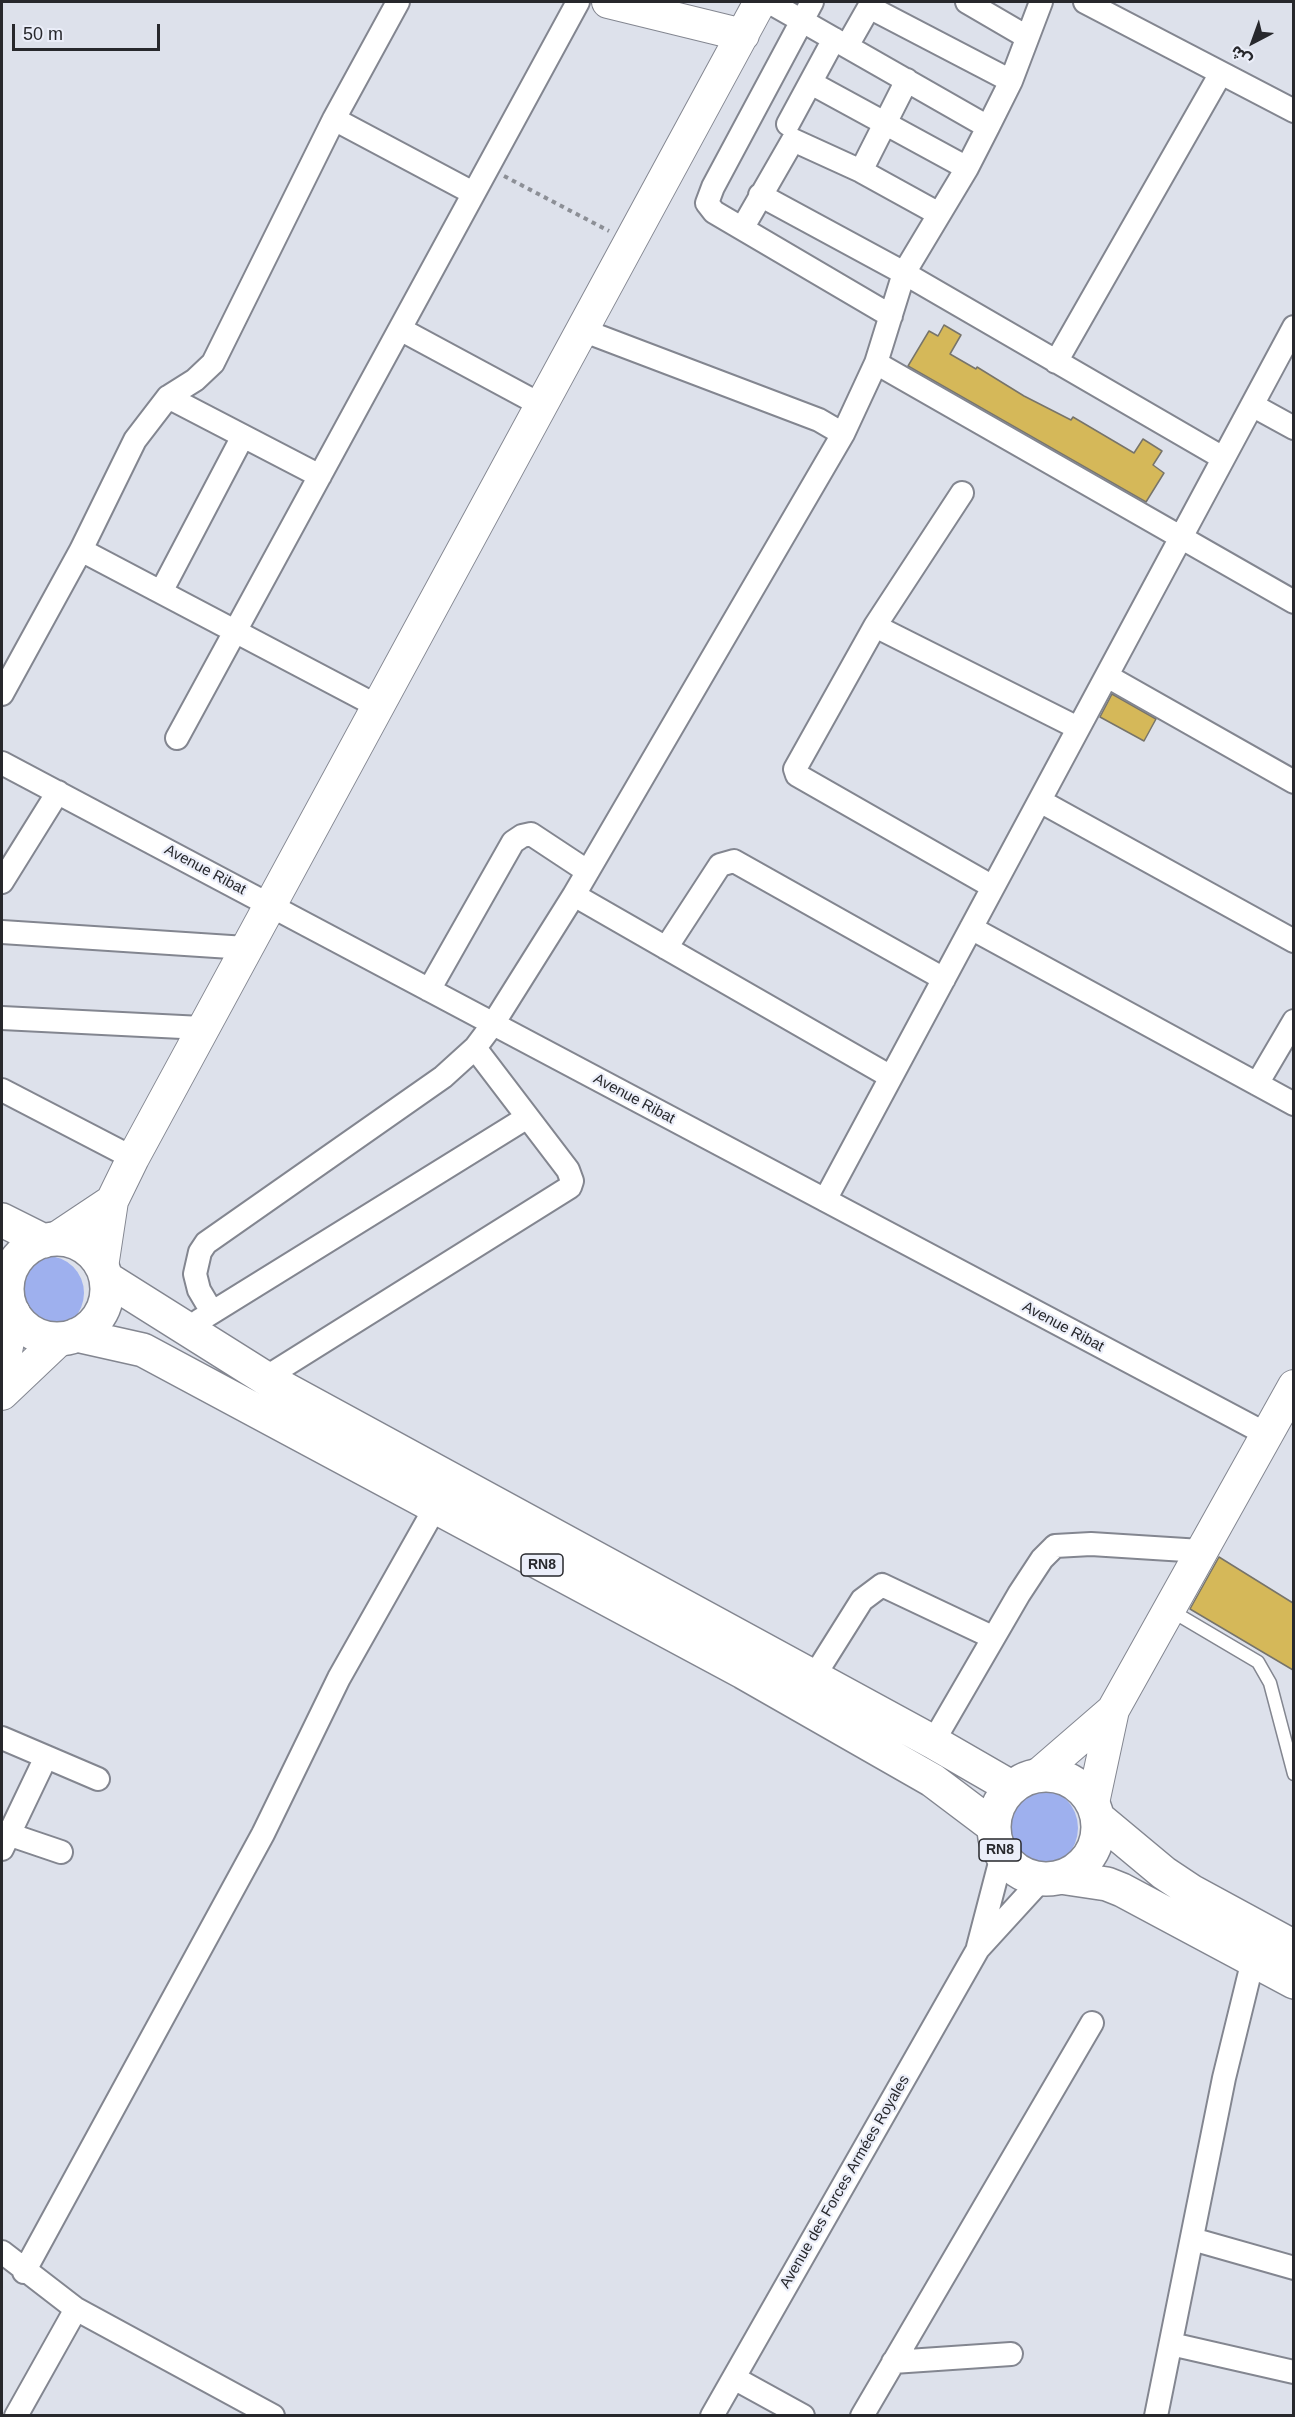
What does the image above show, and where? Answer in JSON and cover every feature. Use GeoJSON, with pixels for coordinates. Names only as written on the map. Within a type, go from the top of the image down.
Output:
{"type":"FeatureCollection","features":[{"type":"Feature","properties":{"kind":"main road","name":"RN8"},"geometry":{"type":"LineString","coordinates":[[2,1220],[49,1240],[66,1240],[87,1249],[104,1272],[200,1321],[265,1378],[933,1742],[1025,1781],[1055,1775],[1070,1780],[1083,1790],[1095,1810],[1164,1873],[1191,1891],[1293,1947]]}},
{"type":"Feature","properties":{"kind":"main road"},"geometry":{"type":"LineString","coordinates":[[8,1301],[9,1280],[15,1263],[22,1253],[49,1240]]}},
{"type":"Feature","properties":{"kind":"main road"},"geometry":{"type":"LineString","coordinates":[[68,1337],[85,1330],[99,1316],[106,1298],[104,1272]]}},
{"type":"Feature","properties":{"kind":"main road","name":"RN8"},"geometry":{"type":"LineString","coordinates":[[8,1301],[33,1333],[143,1350],[753,1677],[932,1780],[998,1841],[1019,1872],[1107,1884],[1122,1890],[1293,1982]]}},
{"type":"Feature","properties":{"kind":"main road","name":"RN8"},"geometry":{"type":"LineString","coordinates":[[998,1841],[995,1812],[1025,1781]]}},
{"type":"Feature","properties":{"kind":"main road"},"geometry":{"type":"LineString","coordinates":[[1051,1878],[1077,1869],[1090,1855],[1098,1838],[1095,1810]]}},
{"type":"Feature","properties":{"kind":"street"},"geometry":{"type":"LineString","coordinates":[[2,694],[81,550],[135,440],[168,397],[195,380],[213,363],[334,119],[398,2]]}},
{"type":"Feature","properties":{"kind":"street"},"geometry":{"type":"LineString","coordinates":[[177,738],[578,2]]}},
{"type":"Feature","properties":{"kind":"street"},"geometry":{"type":"LineString","coordinates":[[608,2],[742,35]]}},
{"type":"Feature","properties":{"kind":"street"},"geometry":{"type":"LineString","coordinates":[[104,1272],[112,1201],[133,1158],[760,2]]}},
{"type":"Feature","properties":{"kind":"street"},"geometry":{"type":"LineString","coordinates":[[769,2],[807,11],[841,43],[988,127]]}},
{"type":"Feature","properties":{"kind":"street"},"geometry":{"type":"LineString","coordinates":[[967,2],[1027,37]]}},
{"type":"Feature","properties":{"kind":"street"},"geometry":{"type":"LineString","coordinates":[[200,1321],[199,1290],[195,1274],[200,1252],[206,1243],[443,1077],[475,1048],[493,1024],[574,895],[843,434],[876,363],[904,273],[967,168],[988,127],[1011,81],[1041,2]]}},
{"type":"Feature","properties":{"kind":"street"},"geometry":{"type":"LineString","coordinates":[[1085,2],[1293,111]]}},
{"type":"Feature","properties":{"kind":"street"},"geometry":{"type":"LineString","coordinates":[[789,124],[811,83],[871,4],[1011,81]]}},
{"type":"Feature","properties":{"kind":"street"},"geometry":{"type":"LineString","coordinates":[[807,11],[708,199],[708,207],[891,316]]}},
{"type":"Feature","properties":{"kind":"street"},"geometry":{"type":"LineString","coordinates":[[1056,362],[1221,73]]}},
{"type":"Feature","properties":{"kind":"street"},"geometry":{"type":"LineString","coordinates":[[861,171],[907,80]]}},
{"type":"Feature","properties":{"kind":"street"},"geometry":{"type":"LineString","coordinates":[[811,83],[884,125],[967,168]]}},
{"type":"Feature","properties":{"kind":"street"},"geometry":{"type":"LineString","coordinates":[[334,119],[473,193]]}},
{"type":"Feature","properties":{"kind":"street"},"geometry":{"type":"LineString","coordinates":[[743,227],[793,140],[861,171],[939,214]]}},
{"type":"Feature","properties":{"kind":"street"},"geometry":{"type":"LineString","coordinates":[[760,195],[904,273],[1223,458]]}},
{"type":"Feature","properties":{"kind":"street"},"geometry":{"type":"LineString","coordinates":[[825,1200],[1293,327]]}},
{"type":"Feature","properties":{"kind":"street"},"geometry":{"type":"LineString","coordinates":[[399,329],[541,405]]}},
{"type":"Feature","properties":{"kind":"street"},"geometry":{"type":"LineString","coordinates":[[582,330],[819,420],[843,434]]}},
{"type":"Feature","properties":{"kind":"street"},"geometry":{"type":"LineString","coordinates":[[876,363],[1293,602]]}},
{"type":"Feature","properties":{"kind":"street"},"geometry":{"type":"LineString","coordinates":[[168,397],[320,476]]}},
{"type":"Feature","properties":{"kind":"street"},"geometry":{"type":"LineString","coordinates":[[1251,405],[1293,428]]}},
{"type":"Feature","properties":{"kind":"street"},"geometry":{"type":"LineString","coordinates":[[161,592],[243,436]]}},
{"type":"Feature","properties":{"kind":"street"},"geometry":{"type":"LineString","coordinates":[[962,494],[875,626],[795,769],[797,775],[993,887]]}},
{"type":"Feature","properties":{"kind":"street"},"geometry":{"type":"LineString","coordinates":[[81,550],[377,706]]}},
{"type":"Feature","properties":{"kind":"street"},"geometry":{"type":"LineString","coordinates":[[875,626],[1078,728]]}},
{"type":"Feature","properties":{"kind":"street"},"geometry":{"type":"LineString","coordinates":[[1107,676],[1293,782]]}},
{"type":"Feature","properties":{"kind":"street","name":"Avenue Ribat"},"geometry":{"type":"LineString","coordinates":[[2,763],[1266,1434]]}},
{"type":"Feature","properties":{"kind":"street"},"geometry":{"type":"LineString","coordinates":[[2,882],[58,792]]}},
{"type":"Feature","properties":{"kind":"street"},"geometry":{"type":"LineString","coordinates":[[1040,801],[1293,941]]}},
{"type":"Feature","properties":{"kind":"street"},"geometry":{"type":"LineString","coordinates":[[429,990],[513,842],[522,836],[531,834],[587,871]]}},
{"type":"Feature","properties":{"kind":"street"},"geometry":{"type":"LineString","coordinates":[[666,948],[720,865],[734,861],[944,979]]}},
{"type":"Feature","properties":{"kind":"street"},"geometry":{"type":"LineString","coordinates":[[574,895],[891,1077]]}},
{"type":"Feature","properties":{"kind":"street"},"geometry":{"type":"LineString","coordinates":[[971,928],[1293,1104]]}},
{"type":"Feature","properties":{"kind":"street"},"geometry":{"type":"LineString","coordinates":[[2,933],[246,948]]}},
{"type":"Feature","properties":{"kind":"street"},"geometry":{"type":"LineString","coordinates":[[2,1018],[202,1028]]}},
{"type":"Feature","properties":{"kind":"street"},"geometry":{"type":"LineString","coordinates":[[1257,1084],[1293,1021]]}},
{"type":"Feature","properties":{"kind":"street"},"geometry":{"type":"LineString","coordinates":[[265,1378],[570,1187],[572,1181],[568,1170],[526,1118],[475,1048]]}},
{"type":"Feature","properties":{"kind":"street"},"geometry":{"type":"LineString","coordinates":[[2,1089],[133,1158]]}},
{"type":"Feature","properties":{"kind":"street"},"geometry":{"type":"LineString","coordinates":[[200,1321],[526,1118]]}},
{"type":"Feature","properties":{"kind":"street"},"geometry":{"type":"LineString","coordinates":[[49,1240],[112,1201]]}},
{"type":"Feature","properties":{"kind":"street"},"geometry":{"type":"LineString","coordinates":[[2,1370],[8,1301]]}},
{"type":"Feature","properties":{"kind":"street"},"geometry":{"type":"LineString","coordinates":[[2,1394],[68,1337]]}},
{"type":"Feature","properties":{"kind":"street"},"geometry":{"type":"LineString","coordinates":[[1095,1810],[1113,1710],[1293,1386]]}},
{"type":"Feature","properties":{"kind":"street"},"geometry":{"type":"LineString","coordinates":[[24,2272],[263,1834],[339,1678],[435,1508]]}},
{"type":"Feature","properties":{"kind":"street"},"geometry":{"type":"LineString","coordinates":[[933,1742],[1026,1582],[1055,1546],[1091,1544],[1201,1551]]}},
{"type":"Feature","properties":{"kind":"street"},"geometry":{"type":"LineString","coordinates":[[813,1678],[862,1600],[882,1585],[897,1590],[992,1637]]}},
{"type":"Feature","properties":{"kind":"street"},"geometry":{"type":"LineString","coordinates":[[1025,1781],[1113,1710]]}},
{"type":"Feature","properties":{"kind":"street"},"geometry":{"type":"LineString","coordinates":[[2,1738],[98,1779]]}},
{"type":"Feature","properties":{"kind":"street"},"geometry":{"type":"LineString","coordinates":[[46,1757],[4,1838],[61,1852]]}},
{"type":"Feature","properties":{"kind":"street","name":"Avenue des Forces Armées Royales"},"geometry":{"type":"LineString","coordinates":[[978,1949],[998,1841]]}},
{"type":"Feature","properties":{"kind":"street","name":"Avenue des Forces Armées Royales"},"geometry":{"type":"LineString","coordinates":[[712,2415],[978,1949],[1051,1878]]}},
{"type":"Feature","properties":{"kind":"street"},"geometry":{"type":"LineString","coordinates":[[1156,2415],[1224,2078],[1253,1960]]}},
{"type":"Feature","properties":{"kind":"street"},"geometry":{"type":"LineString","coordinates":[[862,2415],[1092,2023]]}},
{"type":"Feature","properties":{"kind":"street"},"geometry":{"type":"LineString","coordinates":[[1192,2239],[1293,2268]]}},
{"type":"Feature","properties":{"kind":"street"},"geometry":{"type":"LineString","coordinates":[[2,2252],[24,2272],[76,2309],[273,2415]]}},
{"type":"Feature","properties":{"kind":"street"},"geometry":{"type":"LineString","coordinates":[[16,2415],[76,2309]]}},
{"type":"Feature","properties":{"kind":"street"},"geometry":{"type":"LineString","coordinates":[[1171,2344],[1293,2372]]}},
{"type":"Feature","properties":{"kind":"street"},"geometry":{"type":"LineString","coordinates":[[893,2362],[1011,2354]]}},
{"type":"Feature","properties":{"kind":"street"},"geometry":{"type":"LineString","coordinates":[[734,2378],[803,2415]]}},
{"type":"Feature","properties":{"kind":"lane"},"geometry":{"type":"LineString","coordinates":[[1168,1609],[1258,1662],[1270,1683],[1293,1774]]}},
{"type":"Feature","properties":{"kind":"path"},"geometry":{"type":"LineString","coordinates":[[488,167],[630,242]]}},
{"type":"Feature","properties":{"kind":"shaded area"},"geometry":{"type":"Polygon","coordinates":[[[47,1256],[68,1262],[78,1272],[84,1293],[78,1314],[68,1324],[47,1330],[26,1324],[16,1314],[10,1293],[16,1272],[26,1262],[47,1256]]]}},
{"type":"Feature","properties":{"kind":"shaded area"},"geometry":{"type":"Polygon","coordinates":[[[1029,1787],[1045,1787],[1060,1794],[1071,1805],[1078,1820],[1075,1844],[1066,1857],[1045,1869],[1029,1869],[1014,1862],[1003,1851],[996,1836],[996,1820],[1003,1805],[1014,1794],[1029,1787]]]}},
{"type":"Feature","properties":{"kind":"building"},"geometry":{"type":"Polygon","coordinates":[[[944,325],[961,335],[950,354],[976,369],[977,367],[1024,396],[1071,420],[1073,417],[1134,453],[1143,439],[1162,451],[1153,465],[1164,473],[1146,502],[908,366],[929,331],[938,336],[944,325]]]}},
{"type":"Feature","properties":{"kind":"building"},"geometry":{"type":"Polygon","coordinates":[[[1112,694],[1156,719],[1144,741],[1100,717],[1112,694]]]}},
{"type":"Feature","properties":{"kind":"building"},"geometry":{"type":"Polygon","coordinates":[[[1219,1557],[1293,1603],[1293,1670],[1190,1609],[1219,1557]]]}}]}
